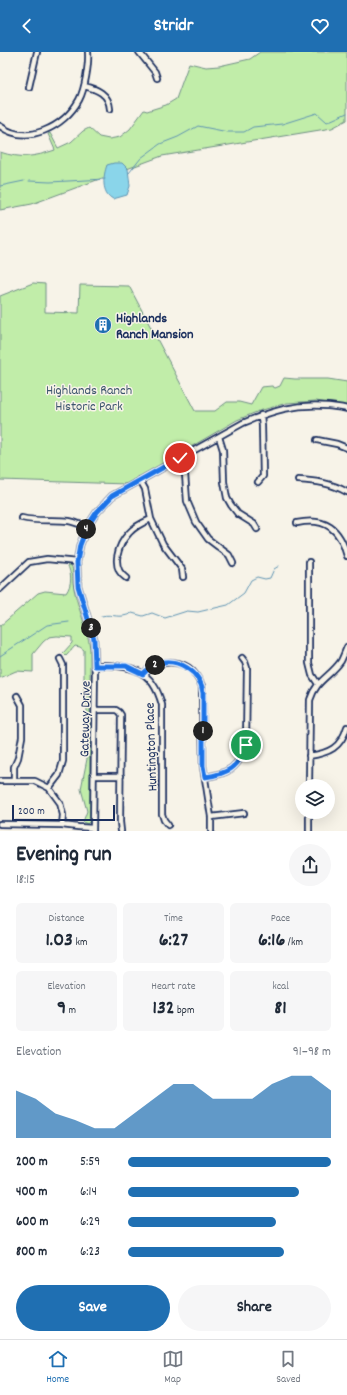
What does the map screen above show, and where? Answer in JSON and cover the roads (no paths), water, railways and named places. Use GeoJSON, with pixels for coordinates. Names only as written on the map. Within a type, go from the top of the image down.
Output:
{"type":"FeatureCollection","features":[{"type":"Feature","properties":{"kind":"street"},"geometry":{"type":"LineString","coordinates":[[29,86],[37,52]]}},
{"type":"Feature","properties":{"kind":"street"},"geometry":{"type":"LineString","coordinates":[[0,126],[15,133],[34,134],[48,129],[60,121],[75,106],[80,96],[84,86],[88,52]]}},
{"type":"Feature","properties":{"kind":"street"},"geometry":{"type":"LineString","coordinates":[[139,52],[157,78]]}},
{"type":"Feature","properties":{"kind":"street"},"geometry":{"type":"LineString","coordinates":[[84,86],[99,91],[103,94],[109,101],[110,109]]}},
{"type":"Feature","properties":{"kind":"street"},"geometry":{"type":"LineString","coordinates":[[258,482],[263,476],[261,415],[288,407],[317,405],[347,409]]}},
{"type":"Feature","properties":{"kind":"street","name":"Gateway Drive"},"geometry":{"type":"LineString","coordinates":[[94,829],[94,639],[78,586],[77,562],[80,545],[87,527],[97,512],[112,496],[243,423],[261,415]]}},
{"type":"Feature","properties":{"kind":"street"},"geometry":{"type":"LineString","coordinates":[[219,437],[224,450],[224,482],[227,498],[230,505],[238,514],[254,524],[257,529]]}},
{"type":"Feature","properties":{"kind":"street"},"geometry":{"type":"LineString","coordinates":[[317,440],[337,444],[347,448]]}},
{"type":"Feature","properties":{"kind":"street"},"geometry":{"type":"LineString","coordinates":[[180,458],[185,474],[187,501],[196,522],[208,539],[229,555],[233,563]]}},
{"type":"Feature","properties":{"kind":"street"},"geometry":{"type":"LineString","coordinates":[[140,480],[145,489],[151,519],[163,544],[182,569],[183,577]]}},
{"type":"Feature","properties":{"kind":"street"},"geometry":{"type":"LineString","coordinates":[[298,480],[318,481],[337,486],[347,492]]}},
{"type":"Feature","properties":{"kind":"street"},"geometry":{"type":"LineString","coordinates":[[22,518],[31,521],[70,521],[87,527]]}},
{"type":"Feature","properties":{"kind":"street"},"geometry":{"type":"LineString","coordinates":[[126,578],[121,574],[118,565],[117,556],[120,546],[130,532],[140,524],[151,519]]}},
{"type":"Feature","properties":{"kind":"street"},"geometry":{"type":"LineString","coordinates":[[297,523],[309,520],[324,523],[334,530],[343,542],[347,556]]}},
{"type":"Feature","properties":{"kind":"street"},"geometry":{"type":"LineString","coordinates":[[0,589],[29,562],[47,559],[77,562]]}},
{"type":"Feature","properties":{"kind":"street"},"geometry":{"type":"LineString","coordinates":[[309,562],[309,663],[312,675],[318,684]]}},
{"type":"Feature","properties":{"kind":"street"},"geometry":{"type":"LineString","coordinates":[[309,779],[309,707],[312,694],[318,684],[341,660],[347,647]]}},
{"type":"Feature","properties":{"kind":"street"},"geometry":{"type":"LineString","coordinates":[[205,777],[220,775],[231,769],[238,762],[246,745],[247,668],[242,658]]}},
{"type":"Feature","properties":{"kind":"street"},"geometry":{"type":"LineString","coordinates":[[49,788],[59,775],[63,761],[63,665],[60,659]]}},
{"type":"Feature","properties":{"kind":"street"},"geometry":{"type":"LineString","coordinates":[[143,674],[156,664],[169,662],[189,668],[196,675],[202,686],[203,766],[211,817],[211,831]]}},
{"type":"Feature","properties":{"kind":"street","name":"Huntington Place"},"geometry":{"type":"LineString","coordinates":[[95,666],[126,666],[143,674],[154,684],[159,693],[162,705],[162,814],[168,825]]}},
{"type":"Feature","properties":{"kind":"street"},"geometry":{"type":"LineString","coordinates":[[14,781],[14,767],[18,758],[22,738],[22,704],[17,696]]}},
{"type":"Feature","properties":{"kind":"street"},"geometry":{"type":"LineString","coordinates":[[95,710],[116,710],[120,712],[121,715],[121,831]]}},
{"type":"Feature","properties":{"kind":"street"},"geometry":{"type":"LineString","coordinates":[[309,756],[329,752],[336,747],[341,742],[347,727]]}},
{"type":"Feature","properties":{"kind":"street"},"geometry":{"type":"LineString","coordinates":[[94,776],[121,776]]}},
{"type":"Feature","properties":{"kind":"street"},"geometry":{"type":"LineString","coordinates":[[0,781],[35,781],[49,788],[60,803],[63,815],[62,825]]}},
{"type":"Feature","properties":{"kind":"street"},"geometry":{"type":"LineString","coordinates":[[211,817],[244,813]]}},
{"type":"Feature","properties":{"kind":"street"},"geometry":{"type":"LineString","coordinates":[[309,819],[309,831]]}},
{"type":"Feature","properties":{"kind":"street"},"geometry":{"type":"LineString","coordinates":[[0,824],[62,825],[94,829]]}},
{"type":"Feature","properties":{"kind":"water"},"geometry":{"type":"Polygon","coordinates":[[[122,163],[128,169],[130,186],[127,195],[113,199],[106,193],[104,179],[107,165],[122,163]]]}},
{"type":"Feature","properties":{"kind":"waterway"},"geometry":{"type":"LineString","coordinates":[[129,173],[141,158],[160,144],[178,137],[198,126],[228,132],[244,132],[253,127],[282,124],[317,113],[327,122],[347,113]]}},
{"type":"Feature","properties":{"kind":"waterway"},"geometry":{"type":"LineString","coordinates":[[29,181],[50,182],[105,179]]}},
{"type":"Feature","properties":{"kind":"waterway"},"geometry":{"type":"LineString","coordinates":[[0,186],[24,181]]}},
{"type":"Feature","properties":{"kind":"waterway"},"geometry":{"type":"LineString","coordinates":[[101,616],[123,616],[132,613],[143,616],[152,613],[165,618],[187,611],[198,612],[228,605],[244,593],[251,580],[257,577],[265,579],[270,578],[274,569],[279,566]]}},
{"type":"Feature","properties":{"kind":"waterway"},"geometry":{"type":"LineString","coordinates":[[0,656],[47,625],[69,622]]}},
{"type":"Feature","properties":{"kind":"place","name":"Highlands Ranch Mansion"},"geometry":{"type":"Point","coordinates":[103,325]}},
{"type":"Feature","properties":{"kind":"park label","name":"Highlands Ranch Historic Park"},"geometry":{"type":"Point","coordinates":[89,398]}}]}
